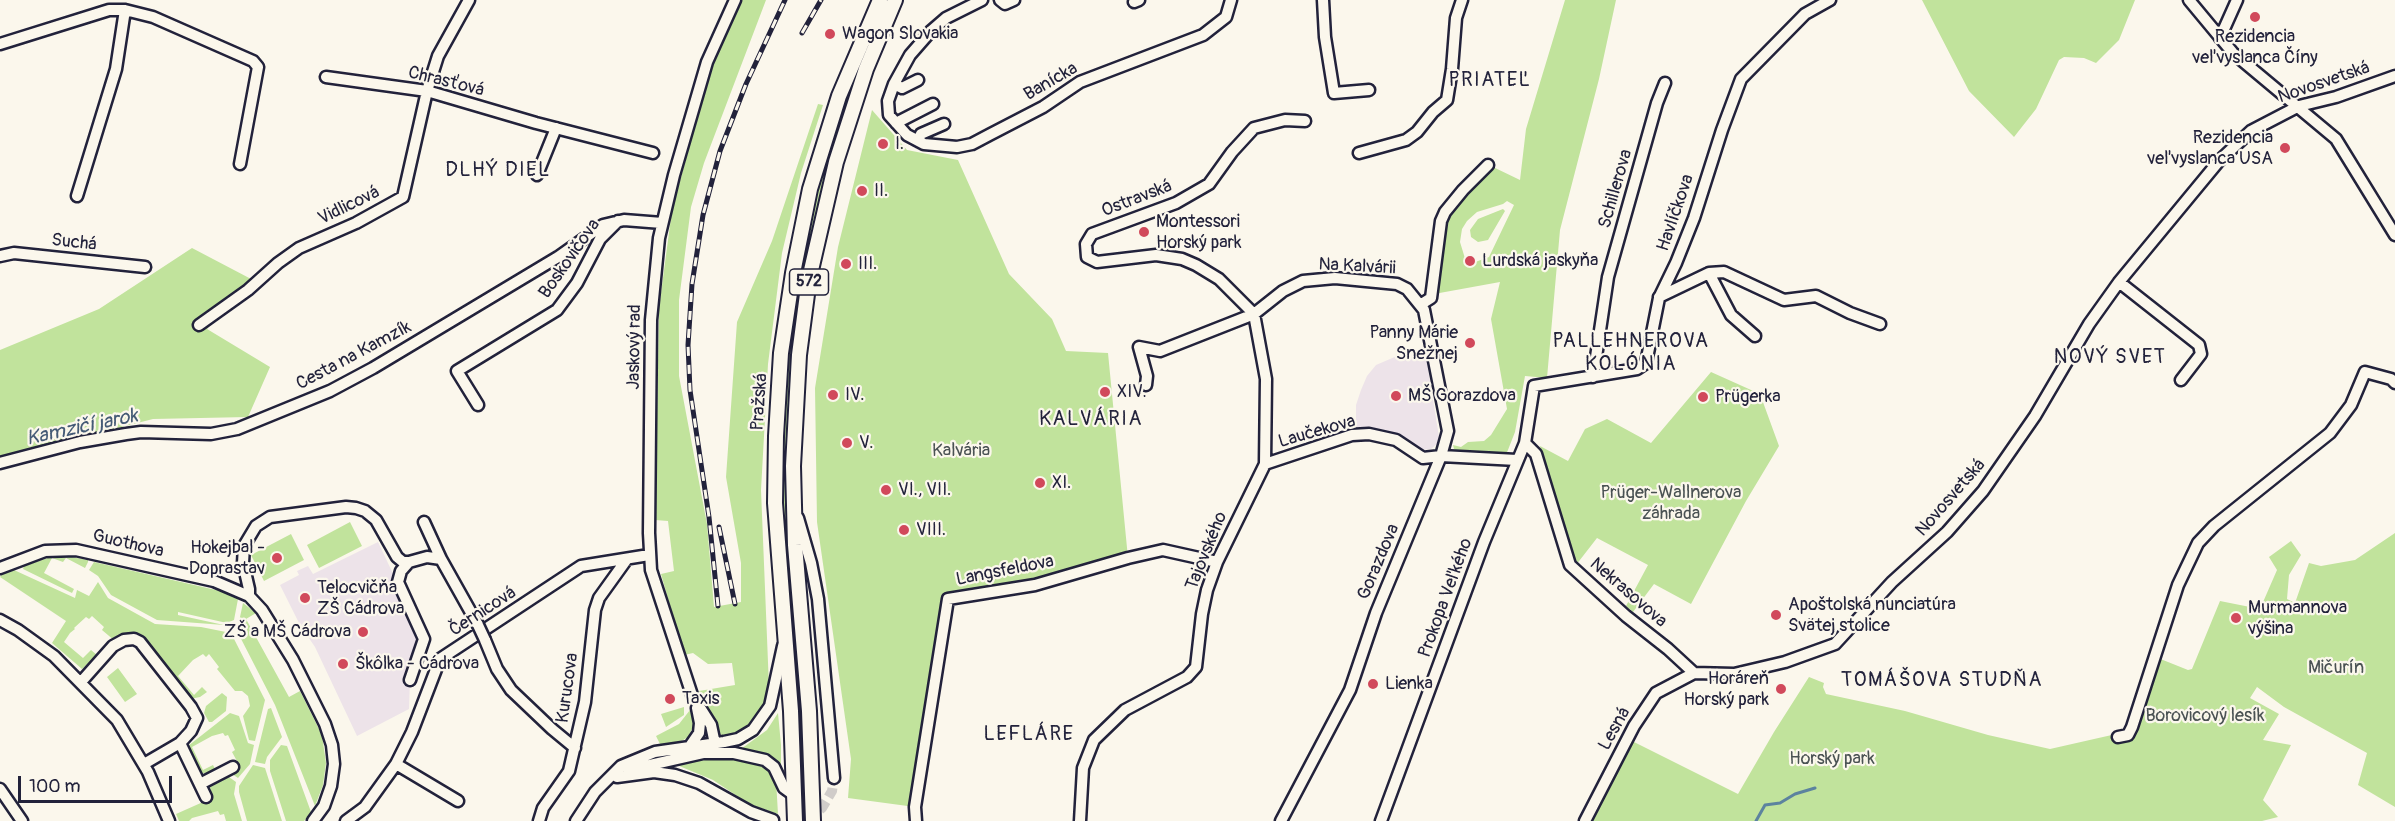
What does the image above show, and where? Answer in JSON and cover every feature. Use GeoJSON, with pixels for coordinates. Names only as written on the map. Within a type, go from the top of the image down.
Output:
{"type":"FeatureCollection","features":[{"type":"Feature","properties":{"kind":"main road","name":"Pražská"},"geometry":{"type":"LineString","coordinates":[[795,821],[785,636],[777,544],[775,467],[777,398],[786,313],[801,230],[819,158],[850,67],[880,0]]}},
{"type":"Feature","properties":{"kind":"main road","name":"Pražská"},"geometry":{"type":"LineString","coordinates":[[813,821],[809,711],[797,581],[794,503],[794,436],[799,355],[807,291],[836,162],[855,100],[878,37],[895,0]]}},
{"type":"Feature","properties":{"kind":"street","name":"Vidlicová"},"geometry":{"type":"LineString","coordinates":[[199,325],[248,290],[299,248],[356,223],[403,197],[427,91],[438,56],[469,0]]}},
{"type":"Feature","properties":{"kind":"street","name":"Jaskový rad"},"geometry":{"type":"LineString","coordinates":[[690,746],[697,737],[700,723],[695,701],[667,623],[651,570],[649,555],[651,308],[662,223],[704,72],[715,41],[735,0]]}},
{"type":"Feature","properties":{"kind":"street"},"geometry":{"type":"LineString","coordinates":[[933,104],[896,123],[889,115],[888,101],[894,84],[910,55],[946,18],[982,0]]}},
{"type":"Feature","properties":{"kind":"street"},"geometry":{"type":"LineString","coordinates":[[1000,0],[1005,4],[1014,0]]}},
{"type":"Feature","properties":{"kind":"street","name":"Banícka"},"geometry":{"type":"LineString","coordinates":[[896,123],[907,135],[924,144],[946,147],[972,144],[1043,107],[1080,82],[1203,35],[1226,17],[1231,0]]}},
{"type":"Feature","properties":{"kind":"street"},"geometry":{"type":"LineString","coordinates":[[1323,0],[1325,37],[1334,93],[1369,90]]}},
{"type":"Feature","properties":{"kind":"street"},"geometry":{"type":"LineString","coordinates":[[1359,153],[1406,140],[1418,132],[1433,112],[1447,100],[1456,18],[1462,0]]}},
{"type":"Feature","properties":{"kind":"street","name":"Havlíčkova"},"geometry":{"type":"LineString","coordinates":[[1534,386],[1637,369],[1647,363],[1659,298],[1694,218],[1741,78],[1805,14],[1830,0]]}},
{"type":"Feature","properties":{"kind":"street"},"geometry":{"type":"LineString","coordinates":[[2188,0],[2233,53],[2337,139],[2395,234]]}},
{"type":"Feature","properties":{"kind":"street"},"geometry":{"type":"LineString","coordinates":[[2220,38],[2237,0]]}},
{"type":"Feature","properties":{"kind":"street"},"geometry":{"type":"LineString","coordinates":[[0,44],[109,10],[125,10],[153,17],[254,61],[258,67],[240,164]]}},
{"type":"Feature","properties":{"kind":"street"},"geometry":{"type":"LineString","coordinates":[[77,196],[116,69],[125,10]]}},
{"type":"Feature","properties":{"kind":"street","name":"Novosvetská"},"geometry":{"type":"LineString","coordinates":[[1694,673],[1734,674],[1785,662],[1835,644],[1892,582],[1950,528],[1989,482],[2034,416],[2089,324],[2119,282],[2219,161],[2251,131],[2299,106],[2336,97],[2395,76]]}},
{"type":"Feature","properties":{"kind":"street","name":"Chrasťová"},"geometry":{"type":"LineString","coordinates":[[326,77],[427,91],[653,153]]}},
{"type":"Feature","properties":{"kind":"street"},"geometry":{"type":"LineString","coordinates":[[894,84],[902,88],[918,80]]}},
{"type":"Feature","properties":{"kind":"street","name":"Schillerova"},"geometry":{"type":"LineString","coordinates":[[1593,377],[1608,277],[1665,83]]}},
{"type":"Feature","properties":{"kind":"street","name":"Ostravská"},"geometry":{"type":"LineString","coordinates":[[1254,314],[1219,279],[1182,259],[1156,255],[1097,262],[1087,257],[1086,244],[1092,234],[1176,203],[1209,184],[1232,152],[1254,128],[1285,120],[1305,121]]}},
{"type":"Feature","properties":{"kind":"street"},"geometry":{"type":"LineString","coordinates":[[918,141],[921,135],[944,124]]}},
{"type":"Feature","properties":{"kind":"street"},"geometry":{"type":"LineString","coordinates":[[537,175],[556,128]]}},
{"type":"Feature","properties":{"kind":"street"},"geometry":{"type":"LineString","coordinates":[[2337,139],[2337,152]]}},
{"type":"Feature","properties":{"kind":"street"},"geometry":{"type":"LineString","coordinates":[[1420,305],[1431,298],[1445,212],[1488,165]]}},
{"type":"Feature","properties":{"kind":"street","name":"Cesta na Kamzík"},"geometry":{"type":"LineString","coordinates":[[0,463],[80,442],[134,433],[211,434],[237,429],[330,391],[400,352],[558,257],[594,230],[618,220],[662,223]]}},
{"type":"Feature","properties":{"kind":"street","name":"Boskovičova"},"geometry":{"type":"LineString","coordinates":[[478,405],[457,371],[557,310],[577,283],[600,239],[618,220]]}},
{"type":"Feature","properties":{"kind":"street","name":"Suchá"},"geometry":{"type":"LineString","coordinates":[[0,256],[14,253],[145,267]]}},
{"type":"Feature","properties":{"kind":"street"},"geometry":{"type":"LineString","coordinates":[[1659,298],[1708,273],[1724,272],[1784,300],[1816,296],[1850,314],[1880,324]]}},
{"type":"Feature","properties":{"kind":"street"},"geometry":{"type":"LineString","coordinates":[[1708,273],[1731,315],[1755,336]]}},
{"type":"Feature","properties":{"kind":"street","name":"Na Kalvárii"},"geometry":{"type":"LineString","coordinates":[[1146,385],[1148,376],[1139,348],[1160,351],[1254,314],[1293,285],[1303,281],[1354,279],[1403,286],[1420,305]]}},
{"type":"Feature","properties":{"kind":"street"},"geometry":{"type":"LineString","coordinates":[[2119,282],[2199,345],[2201,354],[2181,380]]}},
{"type":"Feature","properties":{"kind":"street","name":"Gorazdova"},"geometry":{"type":"LineString","coordinates":[[1281,821],[1350,690],[1376,613],[1442,456],[1448,430],[1428,325],[1420,305]]}},
{"type":"Feature","properties":{"kind":"street","name":"Tajovského"},"geometry":{"type":"LineString","coordinates":[[1080,821],[1083,768],[1094,740],[1125,710],[1187,677],[1196,667],[1202,614],[1216,562],[1265,464],[1266,379],[1254,314]]}},
{"type":"Feature","properties":{"kind":"street"},"geometry":{"type":"LineString","coordinates":[[2118,737],[2128,735],[2132,727],[2178,585],[2198,543],[2214,526],[2330,433],[2352,405],[2365,372],[2395,383]]}},
{"type":"Feature","properties":{"kind":"street","name":"Prokopa Veľkého"},"geometry":{"type":"LineString","coordinates":[[1381,821],[1516,460],[1525,443],[1534,386]]}},
{"type":"Feature","properties":{"kind":"street","name":"Laučekova"},"geometry":{"type":"LineString","coordinates":[[1265,464],[1352,435],[1385,436],[1396,440],[1424,458],[1442,456],[1516,460]]}},
{"type":"Feature","properties":{"kind":"street","name":"Nekrasovova"},"geometry":{"type":"LineString","coordinates":[[1525,443],[1536,454],[1570,565],[1694,673]]}},
{"type":"Feature","properties":{"kind":"street"},"geometry":{"type":"LineString","coordinates":[[794,503],[818,599],[834,778]]}},
{"type":"Feature","properties":{"kind":"street","name":"Guothova"},"geometry":{"type":"LineString","coordinates":[[249,596],[243,562],[244,546],[256,526],[270,517],[346,507],[365,511],[376,520],[397,557],[403,562],[410,562]]}},
{"type":"Feature","properties":{"kind":"street"},"geometry":{"type":"LineString","coordinates":[[424,522],[441,559],[478,625],[505,683],[575,748]]}},
{"type":"Feature","properties":{"kind":"street","name":"Guothova"},"geometry":{"type":"LineString","coordinates":[[0,568],[45,551],[76,550],[214,581],[249,596],[262,610],[293,660],[332,745],[334,764],[331,786],[324,806],[313,821]]}},
{"type":"Feature","properties":{"kind":"street","name":"Langsfeldova"},"geometry":{"type":"LineString","coordinates":[[916,821],[915,807],[948,599],[1035,585],[1163,550],[1216,562]]}},
{"type":"Feature","properties":{"kind":"street","name":"Černicová"},"geometry":{"type":"LineString","coordinates":[[346,821],[365,807],[396,764],[412,732],[440,659],[581,566],[649,555]]}},
{"type":"Feature","properties":{"kind":"street"},"geometry":{"type":"LineString","coordinates":[[410,680],[424,639],[398,582],[401,572],[410,562],[427,557],[441,559]]}},
{"type":"Feature","properties":{"kind":"street","name":"Kurucova"},"geometry":{"type":"LineString","coordinates":[[539,821],[543,808],[569,771],[585,702],[595,610],[599,598],[627,559]]}},
{"type":"Feature","properties":{"kind":"street"},"geometry":{"type":"LineString","coordinates":[[0,620],[54,656],[117,720],[144,764],[169,821]]}},
{"type":"Feature","properties":{"kind":"street"},"geometry":{"type":"LineString","coordinates":[[576,821],[595,792],[612,773],[629,762],[655,752],[715,744],[743,736],[763,719],[772,699],[785,636]]}},
{"type":"Feature","properties":{"kind":"street"},"geometry":{"type":"LineString","coordinates":[[81,682],[116,644],[130,638],[137,640],[191,707],[197,718],[191,731],[180,743],[144,764]]}},
{"type":"Feature","properties":{"kind":"street","name":"Lesná"},"geometry":{"type":"LineString","coordinates":[[1585,821],[1634,726],[1656,693],[1694,673]]}},
{"type":"Feature","properties":{"kind":"street","name":"Jaskový rad"},"geometry":{"type":"LineString","coordinates":[[695,701],[711,725],[715,744]]}},
{"type":"Feature","properties":{"kind":"street"},"geometry":{"type":"LineString","coordinates":[[180,743],[206,798]]}},
{"type":"Feature","properties":{"kind":"street"},"geometry":{"type":"LineString","coordinates":[[703,753],[715,744]]}},
{"type":"Feature","properties":{"kind":"street"},"geometry":{"type":"LineString","coordinates":[[690,746],[703,753]]}},
{"type":"Feature","properties":{"kind":"street"},"geometry":{"type":"LineString","coordinates":[[595,792],[632,767],[703,753],[734,753],[765,760],[777,771],[784,788],[795,796]]}},
{"type":"Feature","properties":{"kind":"street"},"geometry":{"type":"LineString","coordinates":[[396,764],[458,801]]}},
{"type":"Feature","properties":{"kind":"street"},"geometry":{"type":"LineString","coordinates":[[200,784],[232,767]]}},
{"type":"Feature","properties":{"kind":"street"},"geometry":{"type":"LineString","coordinates":[[617,777],[654,772],[675,775],[699,783],[751,812],[773,820]]}},
{"type":"Feature","properties":{"kind":"street"},"geometry":{"type":"LineString","coordinates":[[0,789],[22,821]]}},
{"type":"Feature","properties":{"kind":"shaded area","name":"MŠ Gorazdova"},"geometry":{"type":"Polygon","coordinates":[[[1425,350],[1439,437],[1437,444],[1431,449],[1422,450],[1409,441],[1387,432],[1356,431],[1356,405],[1367,376],[1376,365],[1404,353],[1425,350]]]}},
{"type":"Feature","properties":{"kind":"shaded area","name":"ZŠ a MŠ Cádrova"},"geometry":{"type":"Polygon","coordinates":[[[378,542],[424,639],[410,680],[409,709],[357,736],[315,647],[300,625],[280,585],[299,575],[297,571],[308,566],[313,574],[378,542]]]}},
{"type":"Feature","properties":{"kind":"green space"},"geometry":{"type":"Polygon","coordinates":[[[741,0],[766,0],[704,163],[691,207],[679,300],[679,376],[707,524],[714,607],[741,602],[741,563],[726,477],[737,322],[772,241],[818,104],[823,105],[801,173],[782,253],[768,364],[761,490],[769,687],[763,714],[743,732],[726,737],[720,734],[699,691],[735,685],[732,663],[708,664],[693,653],[684,655],[661,574],[674,571],[668,521],[655,520],[659,308],[672,210],[709,75],[741,0]]]}},
{"type":"Feature","properties":{"kind":"green space"},"geometry":{"type":"Polygon","coordinates":[[[1565,0],[1616,0],[1599,79],[1560,230],[1547,378],[1525,376],[1515,432],[1506,455],[1463,454],[1454,449],[1453,445],[1461,447],[1468,442],[1484,441],[1491,435],[1507,409],[1491,319],[1500,282],[1434,294],[1446,214],[1491,166],[1520,180],[1526,129],[1565,0]],[[1507,201],[1477,212],[1467,221],[1462,229],[1460,242],[1467,265],[1489,257],[1514,205],[1507,201]]]}},
{"type":"Feature","properties":{"kind":"green space"},"geometry":{"type":"Polygon","coordinates":[[[1922,0],[2135,0],[2119,40],[2096,63],[2084,58],[2064,57],[2059,60],[2036,109],[2014,137],[1969,91],[1922,0]]]}},
{"type":"Feature","properties":{"kind":"green space"},"geometry":{"type":"Polygon","coordinates":[[[865,50],[820,196],[808,254],[791,372],[787,442],[787,510],[805,753],[807,821],[802,821],[782,511],[782,441],[786,371],[802,253],[816,195],[838,120],[865,50]]]}},
{"type":"Feature","properties":{"kind":"green space","name":"Kalvária"},"geometry":{"type":"Polygon","coordinates":[[[872,110],[907,150],[958,160],[1009,274],[1052,319],[1066,351],[1108,353],[1128,558],[1035,585],[948,599],[915,807],[848,798],[851,759],[817,522],[815,388],[838,247],[872,110]]]}},
{"type":"Feature","properties":{"kind":"green space"},"geometry":{"type":"Polygon","coordinates":[[[1503,209],[1505,211],[1488,240],[1478,242],[1471,237],[1470,230],[1478,219],[1503,209]]]}},
{"type":"Feature","properties":{"kind":"green space"},"geometry":{"type":"Polygon","coordinates":[[[192,248],[253,280],[207,329],[270,367],[248,417],[153,419],[0,458],[0,350],[99,309],[192,248]]]}},
{"type":"Feature","properties":{"kind":"green space","name":"Prüger-Wallnerova záhrada"},"geometry":{"type":"Polygon","coordinates":[[[1711,372],[1760,394],[1779,446],[1746,501],[1691,604],[1654,584],[1633,612],[1626,606],[1648,565],[1597,538],[1576,565],[1540,446],[1568,461],[1585,429],[1607,419],[1651,443],[1711,372]]]}},
{"type":"Feature","properties":{"kind":"green space"},"geometry":{"type":"Polygon","coordinates":[[[350,522],[362,546],[319,568],[307,545],[350,522]]]}},
{"type":"Feature","properties":{"kind":"green space"},"geometry":{"type":"Polygon","coordinates":[[[2395,533],[2395,807],[2358,785],[2367,753],[2284,707],[2257,687],[2250,698],[2279,714],[2263,740],[2291,745],[2263,800],[2278,817],[2262,821],[1589,821],[1632,741],[1738,794],[1809,677],[1824,683],[1826,694],[1905,711],[1988,735],[2050,749],[2125,732],[2135,734],[2158,658],[2188,670],[2192,669],[2220,601],[2260,609],[2277,570],[2269,557],[2291,541],[2301,555],[2289,575],[2287,599],[2295,603],[2309,563],[2321,566],[2355,560],[2395,533]]]}},
{"type":"Feature","properties":{"kind":"green space","name":"Hokejbal - Doprastav"},"geometry":{"type":"Polygon","coordinates":[[[291,534],[304,560],[264,581],[251,555],[291,534]]]}},
{"type":"Feature","properties":{"kind":"green space"},"geometry":{"type":"Polygon","coordinates":[[[66,556],[88,560],[88,562],[85,568],[66,558],[63,562],[52,558],[44,573],[74,589],[72,593],[23,569],[24,566],[51,557],[66,556]]]}},
{"type":"Feature","properties":{"kind":"green space"},"geometry":{"type":"Polygon","coordinates":[[[94,562],[229,593],[238,599],[234,620],[227,623],[178,612],[178,615],[224,625],[157,620],[111,595],[98,576],[89,570],[94,562]]]}},
{"type":"Feature","properties":{"kind":"green space"},"geometry":{"type":"Polygon","coordinates":[[[14,570],[75,598],[77,590],[89,596],[98,582],[108,598],[155,624],[201,627],[231,633],[265,700],[255,741],[249,740],[243,716],[250,706],[248,696],[242,691],[235,691],[217,669],[219,667],[209,654],[206,657],[203,654],[193,660],[178,676],[194,695],[202,687],[207,692],[200,697],[190,699],[143,641],[115,641],[102,630],[104,627],[92,616],[89,619],[86,617],[74,628],[64,642],[83,658],[91,650],[97,655],[82,669],[52,643],[66,621],[0,577],[14,570]]]}},
{"type":"Feature","properties":{"kind":"green space"},"geometry":{"type":"Polygon","coordinates":[[[243,603],[256,613],[246,619],[289,697],[300,691],[322,735],[326,763],[323,785],[315,806],[275,705],[237,631],[243,603]]]}},
{"type":"Feature","properties":{"kind":"green space"},"geometry":{"type":"Polygon","coordinates":[[[118,668],[137,694],[125,702],[107,677],[118,668]]]}},
{"type":"Feature","properties":{"kind":"green space"},"geometry":{"type":"Polygon","coordinates":[[[222,693],[227,697],[226,711],[209,722],[204,713],[206,706],[222,693]]]}},
{"type":"Feature","properties":{"kind":"green space"},"geometry":{"type":"Polygon","coordinates":[[[684,707],[684,715],[666,727],[661,714],[684,707]]]}},
{"type":"Feature","properties":{"kind":"green space"},"geometry":{"type":"Polygon","coordinates":[[[271,708],[282,737],[267,757],[265,764],[255,762],[268,709],[271,708]]]}},
{"type":"Feature","properties":{"kind":"green space"},"geometry":{"type":"Polygon","coordinates":[[[690,710],[694,725],[688,737],[677,744],[661,746],[656,736],[679,724],[690,710]]]}},
{"type":"Feature","properties":{"kind":"green space"},"geometry":{"type":"Polygon","coordinates":[[[230,713],[239,716],[248,743],[254,745],[250,764],[238,778],[232,774],[238,763],[232,752],[235,750],[228,735],[225,736],[223,733],[192,747],[203,770],[213,765],[216,771],[199,774],[188,746],[230,713]]]}},
{"type":"Feature","properties":{"kind":"green space"},"geometry":{"type":"Polygon","coordinates":[[[778,713],[781,768],[762,754],[741,749],[767,730],[778,713]]]}},
{"type":"Feature","properties":{"kind":"green space"},"geometry":{"type":"Polygon","coordinates":[[[281,745],[287,746],[311,812],[304,821],[286,821],[270,771],[270,760],[281,745]]]}},
{"type":"Feature","properties":{"kind":"green space"},"geometry":{"type":"Polygon","coordinates":[[[745,758],[766,765],[773,772],[776,780],[778,814],[749,804],[713,780],[672,763],[745,758]]]}},
{"type":"Feature","properties":{"kind":"green space"},"geometry":{"type":"Polygon","coordinates":[[[253,765],[265,768],[282,821],[247,821],[239,786],[253,765]]]}},
{"type":"Feature","properties":{"kind":"green space"},"geometry":{"type":"Polygon","coordinates":[[[229,777],[236,782],[234,794],[242,821],[226,821],[224,814],[220,815],[218,811],[192,818],[189,821],[179,821],[176,814],[212,798],[210,787],[229,777]]]}},
{"type":"Feature","properties":{"kind":"waterway"},"geometry":{"type":"LineString","coordinates":[[1756,821],[1765,805],[1780,803],[1795,794],[1815,788]]}},
{"type":"Feature","properties":{"kind":"tunnel"},"geometry":{"type":"LineString","coordinates":[[793,821],[811,816],[822,808],[832,791],[834,778]]}},
{"type":"Feature","properties":{"kind":"railway"},"geometry":{"type":"LineString","coordinates":[[718,606],[709,517],[690,390],[688,345],[692,284],[703,215],[720,151],[746,84],[785,0]]}},
{"type":"Feature","properties":{"kind":"railway"},"geometry":{"type":"LineString","coordinates":[[802,33],[821,0]]}},
{"type":"Feature","properties":{"kind":"railway"},"geometry":{"type":"LineString","coordinates":[[719,527],[735,604]]}},
{"type":"Feature","properties":{"kind":"place","name":"Rezidencia veľvyslanca Číny"},"geometry":{"type":"Point","coordinates":[2255,17]}},
{"type":"Feature","properties":{"kind":"place","name":"Wagon Slovakia"},"geometry":{"type":"Point","coordinates":[830,34]}},
{"type":"Feature","properties":{"kind":"place","name":"I."},"geometry":{"type":"Point","coordinates":[883,144]}},
{"type":"Feature","properties":{"kind":"place","name":"Rezidencia veľvyslanca USA"},"geometry":{"type":"Point","coordinates":[2285,148]}},
{"type":"Feature","properties":{"kind":"place","name":"II."},"geometry":{"type":"Point","coordinates":[862,191]}},
{"type":"Feature","properties":{"kind":"place","name":"Montessori Horský park"},"geometry":{"type":"Point","coordinates":[1144,232]}},
{"type":"Feature","properties":{"kind":"place","name":"Lurdská jaskyňa"},"geometry":{"type":"Point","coordinates":[1470,261]}},
{"type":"Feature","properties":{"kind":"place","name":"III."},"geometry":{"type":"Point","coordinates":[846,264]}},
{"type":"Feature","properties":{"kind":"place","name":"Panny Márie Snežnej"},"geometry":{"type":"Point","coordinates":[1470,343]}},
{"type":"Feature","properties":{"kind":"place","name":"XIV."},"geometry":{"type":"Point","coordinates":[1105,392]}},
{"type":"Feature","properties":{"kind":"place","name":"IV."},"geometry":{"type":"Point","coordinates":[833,395]}},
{"type":"Feature","properties":{"kind":"place","name":"MŠ Gorazdova"},"geometry":{"type":"Point","coordinates":[1396,396]}},
{"type":"Feature","properties":{"kind":"place","name":"Prügerka"},"geometry":{"type":"Point","coordinates":[1703,397]}},
{"type":"Feature","properties":{"kind":"place","name":"V."},"geometry":{"type":"Point","coordinates":[847,443]}},
{"type":"Feature","properties":{"kind":"place","name":"XI."},"geometry":{"type":"Point","coordinates":[1040,483]}},
{"type":"Feature","properties":{"kind":"place","name":"VI., VII."},"geometry":{"type":"Point","coordinates":[886,490]}},
{"type":"Feature","properties":{"kind":"place","name":"VIII."},"geometry":{"type":"Point","coordinates":[904,530]}},
{"type":"Feature","properties":{"kind":"place","name":"Hokejbal - Doprastav"},"geometry":{"type":"Point","coordinates":[277,558]}},
{"type":"Feature","properties":{"kind":"place","name":"Telocvičňa ZŠ Cádrova"},"geometry":{"type":"Point","coordinates":[305,598]}},
{"type":"Feature","properties":{"kind":"place","name":"Apoštolská nunciatúra Svätej stolice"},"geometry":{"type":"Point","coordinates":[1776,615]}},
{"type":"Feature","properties":{"kind":"place","name":"Murmannova výšina"},"geometry":{"type":"Point","coordinates":[2236,618]}},
{"type":"Feature","properties":{"kind":"place","name":"ZŠ a MŠ Cádrova"},"geometry":{"type":"Point","coordinates":[363,632]}},
{"type":"Feature","properties":{"kind":"place","name":"Škôlka - Cádrova"},"geometry":{"type":"Point","coordinates":[343,664]}},
{"type":"Feature","properties":{"kind":"place","name":"Lienka"},"geometry":{"type":"Point","coordinates":[1373,684]}},
{"type":"Feature","properties":{"kind":"place","name":"Horáreň Horský park"},"geometry":{"type":"Point","coordinates":[1781,689]}},
{"type":"Feature","properties":{"kind":"place","name":"Taxis"},"geometry":{"type":"Point","coordinates":[670,699]}},
{"type":"Feature","properties":{"kind":"district","name":"PRIATEĽ"},"geometry":{"type":"Point","coordinates":[1490,81]}},
{"type":"Feature","properties":{"kind":"district","name":"DLHÝ DIEL"},"geometry":{"type":"Point","coordinates":[498,171]}},
{"type":"Feature","properties":{"kind":"district","name":"PALLEHNEROVA KOLÓNIA"},"geometry":{"type":"Point","coordinates":[1631,354]}},
{"type":"Feature","properties":{"kind":"district","name":"NOVÝ SVET"},"geometry":{"type":"Point","coordinates":[2110,358]}},
{"type":"Feature","properties":{"kind":"district","name":"KALVÁRIA"},"geometry":{"type":"Point","coordinates":[1091,420]}},
{"type":"Feature","properties":{"kind":"district","name":"TOMÁŠOVA STUDŇA"},"geometry":{"type":"Point","coordinates":[1942,681]}},
{"type":"Feature","properties":{"kind":"district","name":"LEFLÁRE"},"geometry":{"type":"Point","coordinates":[1029,735]}},
{"type":"Feature","properties":{"kind":"water label","name":"Kamzičí jarok"},"geometry":{"type":"Point","coordinates":[82,428]}},
{"type":"Feature","properties":{"kind":"park label","name":"Mičurín"},"geometry":{"type":"Point","coordinates":[2336,668]}},
{"type":"Feature","properties":{"kind":"park label","name":"Borovicový lesík"},"geometry":{"type":"Point","coordinates":[2205,716]}},
{"type":"Feature","properties":{"kind":"park label","name":"Horský park"},"geometry":{"type":"Point","coordinates":[1832,759]}}]}
